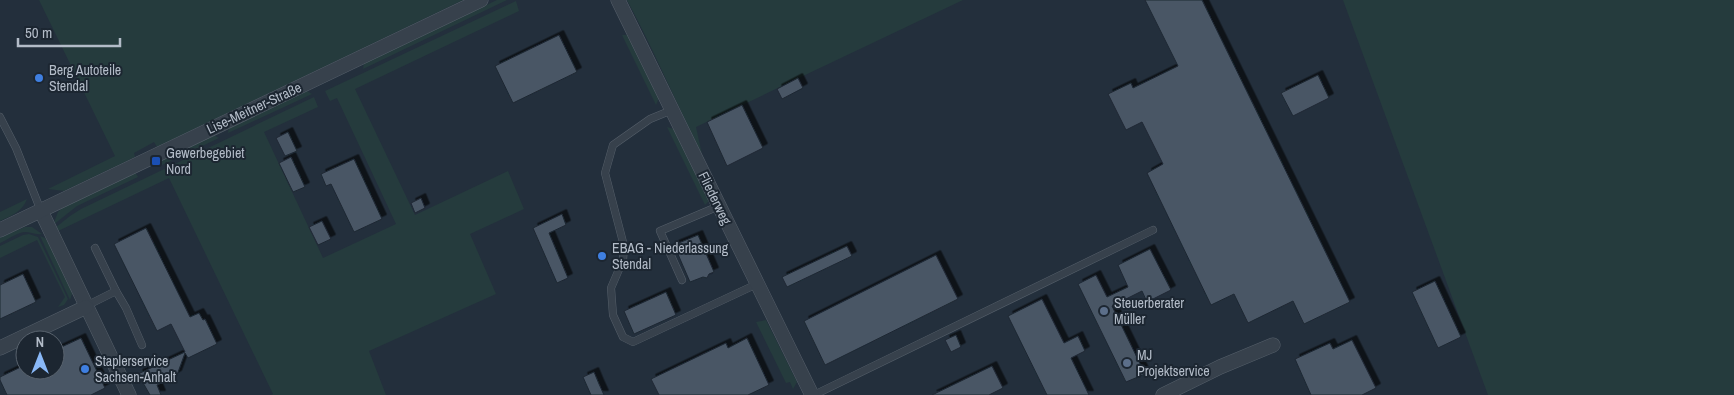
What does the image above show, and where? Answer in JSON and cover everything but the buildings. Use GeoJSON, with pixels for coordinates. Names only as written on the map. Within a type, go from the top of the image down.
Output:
{"type":"FeatureCollection","features":[{"type":"Feature","properties":{"kind":"street","name":"Lise-Meitner-Straße"},"geometry":{"type":"LineString","coordinates":[[0,230],[481,0]]}},
{"type":"Feature","properties":{"kind":"street","name":"Fliederweg"},"geometry":{"type":"LineString","coordinates":[[618,0],[813,395]]}},
{"type":"Feature","properties":{"kind":"street"},"geometry":{"type":"LineString","coordinates":[[41,210],[129,395]]}},
{"type":"Feature","properties":{"kind":"street"},"geometry":{"type":"LineString","coordinates":[[0,348],[86,306]]}},
{"type":"Feature","properties":{"kind":"street"},"geometry":{"type":"LineString","coordinates":[[1163,395],[1273,344]]}},
{"type":"Feature","properties":{"kind":"lane"},"geometry":{"type":"LineString","coordinates":[[672,110],[650,119],[613,145],[605,174],[624,246],[624,260],[611,288],[613,316],[622,336],[633,342],[757,284]]}},
{"type":"Feature","properties":{"kind":"lane"},"geometry":{"type":"LineString","coordinates":[[0,117],[16,148],[41,210]]}},
{"type":"Feature","properties":{"kind":"lane"},"geometry":{"type":"LineString","coordinates":[[682,280],[660,231],[719,206]]}},
{"type":"Feature","properties":{"kind":"lane"},"geometry":{"type":"LineString","coordinates":[[813,395],[1153,230]]}},
{"type":"Feature","properties":{"kind":"lane"},"geometry":{"type":"LineString","coordinates":[[95,248],[126,308],[142,346]]}},
{"type":"Feature","properties":{"kind":"lane"},"geometry":{"type":"LineString","coordinates":[[86,306],[116,291]]}},
{"type":"Feature","properties":{"kind":"green space"},"geometry":{"type":"Polygon","coordinates":[[[39,0],[463,0],[157,147],[154,142],[134,153],[135,157],[64,191],[48,189],[115,156],[39,0]]]}},
{"type":"Feature","properties":{"kind":"green space"},"geometry":{"type":"Polygon","coordinates":[[[497,0],[507,0],[363,69],[364,63],[497,0]]]}},
{"type":"Feature","properties":{"kind":"green space"},"geometry":{"type":"Polygon","coordinates":[[[627,0],[963,0],[696,127],[702,154],[627,0]]]}},
{"type":"Feature","properties":{"kind":"green space"},"geometry":{"type":"Polygon","coordinates":[[[1343,0],[1734,0],[1734,395],[1488,395],[1343,0]]]}},
{"type":"Feature","properties":{"kind":"green space"},"geometry":{"type":"Polygon","coordinates":[[[516,1],[519,11],[355,89],[415,215],[508,171],[524,209],[470,234],[496,294],[369,351],[386,395],[271,395],[273,394],[169,178],[56,232],[55,228],[81,209],[314,97],[318,107],[264,132],[323,258],[396,224],[337,98],[330,101],[325,91],[516,1]]]}},
{"type":"Feature","properties":{"kind":"green space"},"geometry":{"type":"Polygon","coordinates":[[[622,35],[628,35],[659,98],[656,105],[622,35]]]}},
{"type":"Feature","properties":{"kind":"green space"},"geometry":{"type":"Polygon","coordinates":[[[307,91],[312,94],[228,133],[229,127],[307,91]]]}},
{"type":"Feature","properties":{"kind":"green space"},"geometry":{"type":"Polygon","coordinates":[[[667,127],[674,129],[709,201],[705,205],[667,127]]]}},
{"type":"Feature","properties":{"kind":"green space"},"geometry":{"type":"Polygon","coordinates":[[[213,135],[219,138],[160,166],[158,161],[213,135]]]}},
{"type":"Feature","properties":{"kind":"green space"},"geometry":{"type":"Polygon","coordinates":[[[135,172],[138,177],[77,206],[53,225],[58,212],[63,207],[135,172]]]}},
{"type":"Feature","properties":{"kind":"green space"},"geometry":{"type":"Polygon","coordinates":[[[27,199],[20,210],[0,221],[0,212],[27,199]]]}},
{"type":"Feature","properties":{"kind":"green space"},"geometry":{"type":"Polygon","coordinates":[[[25,227],[32,227],[42,234],[21,233],[0,243],[0,237],[25,227]]]}},
{"type":"Feature","properties":{"kind":"green space"},"geometry":{"type":"Polygon","coordinates":[[[29,234],[38,237],[68,299],[64,305],[58,307],[65,297],[37,240],[0,258],[0,246],[29,234]]]}},
{"type":"Feature","properties":{"kind":"green space"},"geometry":{"type":"Polygon","coordinates":[[[40,236],[48,242],[71,288],[70,300],[40,236]]]}},
{"type":"Feature","properties":{"kind":"green space"},"geometry":{"type":"Polygon","coordinates":[[[766,320],[797,382],[793,389],[790,382],[786,383],[756,322],[766,320]]]}},
{"type":"Feature","properties":{"kind":"place","name":"Berg Autoteile Stendal"},"geometry":{"type":"Point","coordinates":[39,78]}},
{"type":"Feature","properties":{"kind":"place","name":"Gewerbegebiet Nord"},"geometry":{"type":"Point","coordinates":[156,161]}},
{"type":"Feature","properties":{"kind":"place","name":"EBAG - Niederlassung Stendal"},"geometry":{"type":"Point","coordinates":[602,256]}},
{"type":"Feature","properties":{"kind":"place","name":"Steuerberater Müller"},"geometry":{"type":"Point","coordinates":[1104,311]}},
{"type":"Feature","properties":{"kind":"place","name":"MJ Projektservice"},"geometry":{"type":"Point","coordinates":[1127,363]}},
{"type":"Feature","properties":{"kind":"place","name":"Staplerservice Sachsen-Anhalt"},"geometry":{"type":"Point","coordinates":[85,369]}}]}
